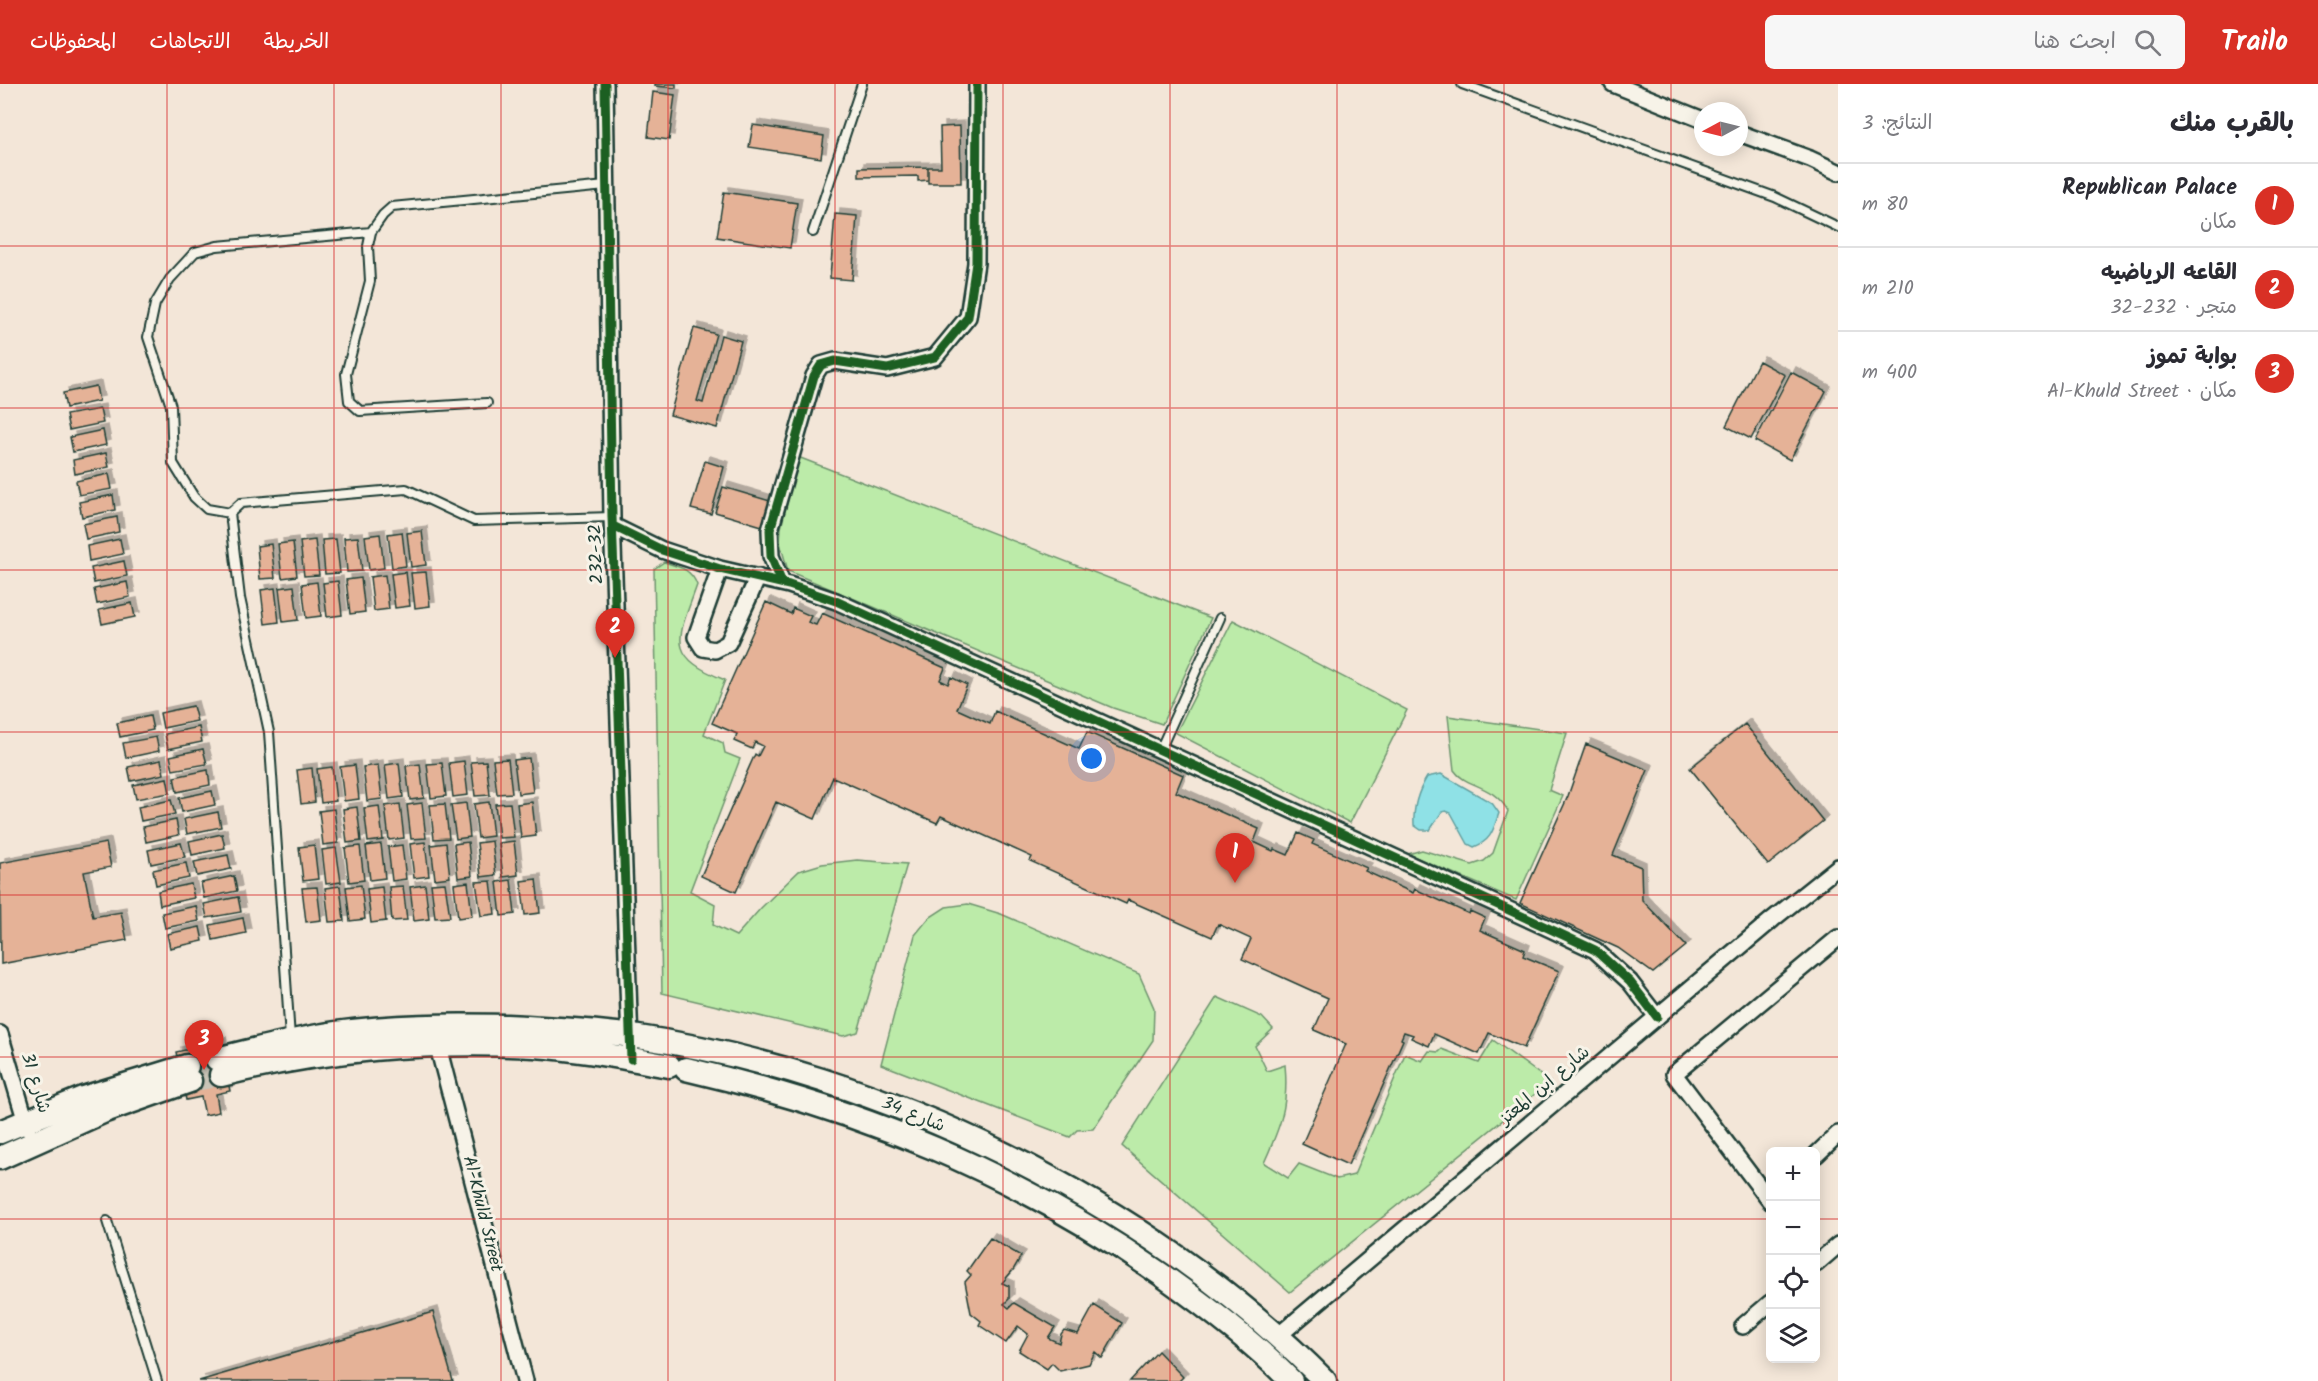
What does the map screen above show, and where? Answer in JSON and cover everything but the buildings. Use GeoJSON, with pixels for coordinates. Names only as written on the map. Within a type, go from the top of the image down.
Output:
{"type":"FeatureCollection","features":[{"type":"Feature","properties":{"kind":"main road","name":"شارع 34"},"geometry":{"type":"LineString","coordinates":[[435,1036],[529,1027],[630,1036],[721,1052],[815,1078],[912,1114],[1006,1155],[1073,1190],[1142,1233],[1219,1288],[1278,1336],[1325,1381]]}},
{"type":"Feature","properties":{"kind":"main road"},"geometry":{"type":"LineString","coordinates":[[219,1067],[291,1051],[336,1033],[435,1036]]}},
{"type":"Feature","properties":{"kind":"main road","name":"شارع 34"},"geometry":{"type":"LineString","coordinates":[[435,1036],[535,1046],[678,1067],[752,1084],[850,1114],[945,1152],[1017,1186],[1099,1233],[1179,1287],[1256,1347],[1291,1381]]}},
{"type":"Feature","properties":{"kind":"main road"},"geometry":{"type":"LineString","coordinates":[[0,1132],[131,1082],[188,1074],[0,1158]]}},
{"type":"Feature","properties":{"kind":"street","name":"232-32"},"geometry":{"type":"LineString","coordinates":[[604,84],[613,521],[631,1059]]}},
{"type":"Feature","properties":{"kind":"street"},"geometry":{"type":"LineString","coordinates":[[782,583],[771,556],[770,530],[813,376],[821,365],[835,361],[887,369],[935,357],[968,317],[976,263],[977,84]]}},
{"type":"Feature","properties":{"kind":"street"},"geometry":{"type":"LineString","coordinates":[[1613,84],[1694,116]]}},
{"type":"Feature","properties":{"kind":"street"},"geometry":{"type":"LineString","coordinates":[[1748,136],[1838,172]]}},
{"type":"Feature","properties":{"kind":"street"},"geometry":{"type":"LineString","coordinates":[[613,521],[662,550],[720,569],[782,583],[836,601],[1595,950],[1630,982],[1657,1017]]}},
{"type":"Feature","properties":{"kind":"street"},"geometry":{"type":"LineString","coordinates":[[720,569],[696,637],[703,648],[715,650],[728,643],[758,577]]}},
{"type":"Feature","properties":{"kind":"street","name":"شارع ابن المعتز"},"geometry":{"type":"LineString","coordinates":[[1278,1336],[1657,1017],[1835,875]]}},
{"type":"Feature","properties":{"kind":"street"},"geometry":{"type":"LineString","coordinates":[[1766,1193],[1674,1074],[1838,938]]}},
{"type":"Feature","properties":{"kind":"street","name":"شارع 31"},"geometry":{"type":"LineString","coordinates":[[0,1034],[33,1143]]}},
{"type":"Feature","properties":{"kind":"street","name":"Al-Khuld Street"},"geometry":{"type":"LineString","coordinates":[[435,1036],[525,1381]]}},
{"type":"Feature","properties":{"kind":"street"},"geometry":{"type":"LineString","coordinates":[[1820,1150],[1838,1134]]}},
{"type":"Feature","properties":{"kind":"street"},"geometry":{"type":"LineString","coordinates":[[1820,1260],[1838,1245]]}},
{"type":"Feature","properties":{"kind":"street"},"geometry":{"type":"LineString","coordinates":[[1743,1326],[1766,1306]]}},
{"type":"Feature","properties":{"kind":"lane"},"geometry":{"type":"LineString","coordinates":[[813,232],[862,84]]}},
{"type":"Feature","properties":{"kind":"lane"},"geometry":{"type":"LineString","coordinates":[[1462,84],[1775,197],[1838,227]]}},
{"type":"Feature","properties":{"kind":"lane"},"geometry":{"type":"LineString","coordinates":[[487,403],[360,411],[349,401],[346,374],[370,282],[368,246],[371,232],[392,207],[606,186]]}},
{"type":"Feature","properties":{"kind":"lane"},"geometry":{"type":"LineString","coordinates":[[231,513],[207,509],[194,497],[172,463],[171,406],[148,337],[155,304],[170,279],[195,252],[217,246],[371,232]]}},
{"type":"Feature","properties":{"kind":"lane"},"geometry":{"type":"LineString","coordinates":[[231,513],[241,503],[406,489],[474,521],[613,521]]}},
{"type":"Feature","properties":{"kind":"lane"},"geometry":{"type":"LineString","coordinates":[[231,513],[240,598],[269,732],[291,1051]]}},
{"type":"Feature","properties":{"kind":"lane"},"geometry":{"type":"LineString","coordinates":[[1160,750],[1220,618]]}},
{"type":"Feature","properties":{"kind":"lane"},"geometry":{"type":"LineString","coordinates":[[107,1221],[157,1381]]}},
{"type":"Feature","properties":{"kind":"green space"},"geometry":{"type":"Polygon","coordinates":[[[798,457],[1211,618],[1162,724],[1113,708],[788,571],[780,543],[781,528],[798,457]]]}},
{"type":"Feature","properties":{"kind":"green space"},"geometry":{"type":"Polygon","coordinates":[[[664,562],[688,572],[697,585],[682,631],[681,643],[684,653],[705,671],[725,680],[704,734],[723,743],[725,753],[740,759],[690,891],[715,904],[713,925],[736,936],[799,871],[822,864],[857,860],[907,864],[858,1032],[843,1036],[662,993],[654,569],[664,562]]]}},
{"type":"Feature","properties":{"kind":"green space"},"geometry":{"type":"Polygon","coordinates":[[[1233,620],[1407,710],[1350,823],[1176,733],[1233,620]]]}},
{"type":"Feature","properties":{"kind":"green space"},"geometry":{"type":"Polygon","coordinates":[[[1448,716],[1567,733],[1549,790],[1563,796],[1516,900],[1408,854],[1422,850],[1472,865],[1484,861],[1493,853],[1508,811],[1494,795],[1465,780],[1454,770],[1448,716]]]}},
{"type":"Feature","properties":{"kind":"green space"},"geometry":{"type":"Polygon","coordinates":[[[968,904],[1001,914],[1139,974],[1154,1008],[1153,1040],[1093,1129],[1077,1130],[1070,1137],[881,1064],[915,935],[929,918],[946,907],[968,904]]]}},
{"type":"Feature","properties":{"kind":"green space"},"geometry":{"type":"Polygon","coordinates":[[[1217,997],[1262,1017],[1273,1029],[1255,1046],[1267,1071],[1285,1065],[1286,1093],[1279,1127],[1264,1163],[1288,1178],[1299,1164],[1337,1179],[1354,1175],[1405,1054],[1422,1061],[1429,1051],[1439,1052],[1442,1049],[1479,1063],[1493,1040],[1550,1082],[1290,1292],[1122,1146],[1217,997]]]}},
{"type":"Feature","properties":{"kind":"water"},"geometry":{"type":"Polygon","coordinates":[[[1441,774],[1492,803],[1499,813],[1491,834],[1485,841],[1474,847],[1468,844],[1451,813],[1446,811],[1442,812],[1430,830],[1421,830],[1414,825],[1418,794],[1427,777],[1441,774]]]}},
{"type":"Feature","properties":{"kind":"tunnel"},"geometry":{"type":"LineString","coordinates":[[187,1066],[217,1059]]}},
{"type":"Feature","properties":{"kind":"tunnel"},"geometry":{"type":"LineString","coordinates":[[190,1081],[221,1075]]}},
{"type":"Feature","properties":{"kind":"cycle path"},"geometry":{"type":"LineString","coordinates":[[605,84],[612,517],[631,1059]]}},
{"type":"Feature","properties":{"kind":"cycle path"},"geometry":{"type":"LineString","coordinates":[[782,583],[771,556],[770,530],[814,376],[821,365],[835,361],[887,369],[935,357],[968,317],[976,263],[977,84]]}},
{"type":"Feature","properties":{"kind":"cycle path"},"geometry":{"type":"LineString","coordinates":[[613,526],[662,550],[720,569],[789,585],[836,601],[1595,950],[1630,982],[1657,1017]]}},
{"type":"Feature","properties":{"kind":"place","name":"القاعه الرياضيه"},"geometry":{"type":"Point","coordinates":[615,658]}},
{"type":"Feature","properties":{"kind":"place","name":"Republican Palace"},"geometry":{"type":"Point","coordinates":[1235,883]}},
{"type":"Feature","properties":{"kind":"place","name":"بوابة تموز"},"geometry":{"type":"Point","coordinates":[204,1070]}}]}
